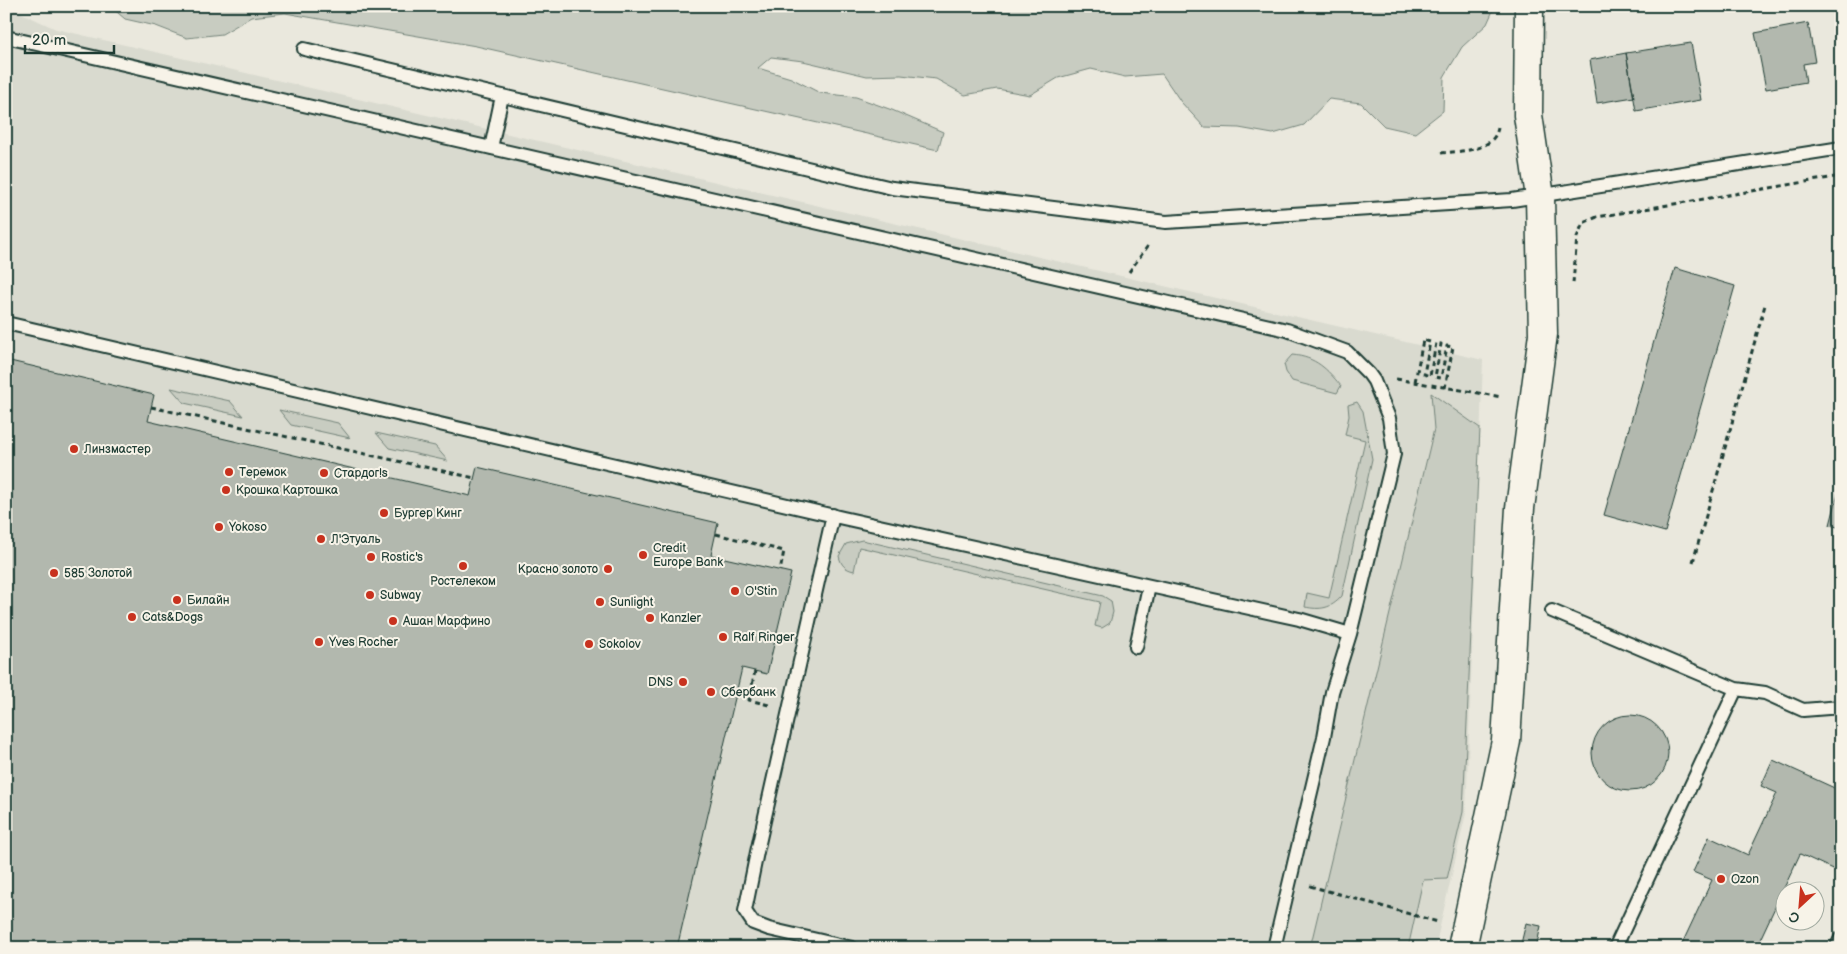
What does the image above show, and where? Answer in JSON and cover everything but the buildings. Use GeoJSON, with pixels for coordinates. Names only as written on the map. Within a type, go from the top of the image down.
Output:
{"type":"FeatureCollection","features":[{"type":"Feature","properties":{"kind":"street"},"geometry":{"type":"LineString","coordinates":[[1462,948],[1506,740],[1520,508],[1542,334],[1540,197],[1528,115],[1529,6]]}},
{"type":"Feature","properties":{"kind":"lane"},"geometry":{"type":"LineString","coordinates":[[6,37],[1287,330],[1347,352],[1374,381],[1389,418],[1394,454],[1350,634],[1332,692],[1324,737],[1274,948]]}},
{"type":"Feature","properties":{"kind":"lane"},"geometry":{"type":"LineString","coordinates":[[304,49],[892,188],[1166,222],[1540,197],[1841,148]]}},
{"type":"Feature","properties":{"kind":"lane"},"geometry":{"type":"LineString","coordinates":[[491,148],[502,96]]}},
{"type":"Feature","properties":{"kind":"lane"},"geometry":{"type":"LineString","coordinates":[[6,324],[833,515],[1298,619],[1350,634]]}},
{"type":"Feature","properties":{"kind":"lane"},"geometry":{"type":"LineString","coordinates":[[833,515],[745,911],[753,923],[769,930],[852,948]]}},
{"type":"Feature","properties":{"kind":"lane"},"geometry":{"type":"LineString","coordinates":[[1136,647],[1149,586]]}},
{"type":"Feature","properties":{"kind":"lane"},"geometry":{"type":"LineString","coordinates":[[1552,611],[1736,689],[1765,693],[1803,710],[1841,707]]}},
{"type":"Feature","properties":{"kind":"lane"},"geometry":{"type":"LineString","coordinates":[[1615,948],[1736,689]]}},
{"type":"Feature","properties":{"kind":"lane"},"geometry":{"type":"LineString","coordinates":[[1836,948],[1841,938]]}},
{"type":"Feature","properties":{"kind":"path"},"geometry":{"type":"LineString","coordinates":[[1441,153],[1473,149],[1490,142],[1498,130],[1498,120]]}},
{"type":"Feature","properties":{"kind":"path"},"geometry":{"type":"LineString","coordinates":[[1573,285],[1577,237],[1583,223],[1597,216],[1841,176]]}},
{"type":"Feature","properties":{"kind":"path"},"geometry":{"type":"LineString","coordinates":[[1115,290],[1166,222]]}},
{"type":"Feature","properties":{"kind":"path"},"geometry":{"type":"LineString","coordinates":[[1694,562],[1765,305]]}},
{"type":"Feature","properties":{"kind":"path"},"geometry":{"type":"LineString","coordinates":[[1415,382],[1422,340],[1430,342],[1424,374],[1430,376],[1436,343],[1441,344],[1435,376],[1441,378],[1447,346],[1453,347],[1445,388]]}},
{"type":"Feature","properties":{"kind":"path"},"geometry":{"type":"LineString","coordinates":[[1393,378],[1502,397]]}},
{"type":"Feature","properties":{"kind":"path"},"geometry":{"type":"LineString","coordinates":[[151,407],[475,478]]}},
{"type":"Feature","properties":{"kind":"path"},"geometry":{"type":"LineString","coordinates":[[716,534],[784,551],[780,571]]}},
{"type":"Feature","properties":{"kind":"path"},"geometry":{"type":"LineString","coordinates":[[755,671],[748,700],[789,710]]}},
{"type":"Feature","properties":{"kind":"path"},"geometry":{"type":"LineString","coordinates":[[1305,885],[1446,924]]}},
{"type":"Feature","properties":{"kind":"shaded area"},"geometry":{"type":"Polygon","coordinates":[[[6,6],[56,29],[1483,360],[1466,813],[1435,948],[6,948],[6,6]]]}},
{"type":"Feature","properties":{"kind":"shaded area"},"geometry":{"type":"Polygon","coordinates":[[[110,6],[1495,6],[1487,24],[1462,47],[1444,77],[1443,111],[1415,133],[1384,126],[1361,103],[1329,99],[1304,125],[1273,134],[1239,128],[1204,127],[1181,102],[1162,74],[1125,77],[1091,69],[1058,78],[1030,95],[997,89],[965,95],[936,79],[901,75],[867,76],[803,61],[771,57],[758,68],[791,78],[820,93],[856,97],[943,132],[938,150],[476,46],[285,13],[251,17],[222,34],[187,38],[156,26],[125,19],[110,6]]]}},
{"type":"Feature","properties":{"kind":"shaded area"},"geometry":{"type":"Polygon","coordinates":[[[1292,355],[1308,358],[1326,369],[1341,386],[1337,393],[1292,381],[1286,372],[1284,364],[1292,355]]]}},
{"type":"Feature","properties":{"kind":"shaded area"},"geometry":{"type":"Polygon","coordinates":[[[171,388],[230,401],[243,416],[184,403],[171,388]]]}},
{"type":"Feature","properties":{"kind":"shaded area"},"geometry":{"type":"Polygon","coordinates":[[[1431,393],[1480,428],[1463,812],[1447,879],[1423,880],[1408,948],[1310,948],[1434,429],[1431,393]]]}},
{"type":"Feature","properties":{"kind":"shaded area"},"geometry":{"type":"Polygon","coordinates":[[[1357,402],[1363,411],[1372,459],[1342,596],[1329,606],[1305,607],[1307,593],[1329,598],[1365,440],[1345,435],[1349,416],[1348,405],[1357,402]]]}},
{"type":"Feature","properties":{"kind":"shaded area"},"geometry":{"type":"Polygon","coordinates":[[[279,410],[338,423],[350,438],[291,425],[279,410]]]}},
{"type":"Feature","properties":{"kind":"shaded area"},"geometry":{"type":"Polygon","coordinates":[[[376,433],[435,446],[448,461],[389,448],[376,433]]]}},
{"type":"Feature","properties":{"kind":"shaded area"},"geometry":{"type":"Polygon","coordinates":[[[862,540],[1103,596],[1111,601],[1113,612],[1110,623],[1102,628],[1095,626],[1100,602],[859,547],[854,571],[848,569],[842,564],[839,556],[846,544],[862,540]]]}},
{"type":"Feature","properties":{"kind":"place","name":"Линзмастер"},"geometry":{"type":"Point","coordinates":[74,449]}},
{"type":"Feature","properties":{"kind":"place","name":"Теремок"},"geometry":{"type":"Point","coordinates":[229,472]}},
{"type":"Feature","properties":{"kind":"place","name":"Стардог!s"},"geometry":{"type":"Point","coordinates":[324,473]}},
{"type":"Feature","properties":{"kind":"place","name":"Крошка Картошка"},"geometry":{"type":"Point","coordinates":[226,490]}},
{"type":"Feature","properties":{"kind":"place","name":"Бургер Кинг"},"geometry":{"type":"Point","coordinates":[384,513]}},
{"type":"Feature","properties":{"kind":"place","name":"Yokoso"},"geometry":{"type":"Point","coordinates":[219,527]}},
{"type":"Feature","properties":{"kind":"place","name":"Л'Этуаль"},"geometry":{"type":"Point","coordinates":[321,539]}},
{"type":"Feature","properties":{"kind":"place","name":"Credit Europe Bank"},"geometry":{"type":"Point","coordinates":[643,555]}},
{"type":"Feature","properties":{"kind":"place","name":"Rostic's"},"geometry":{"type":"Point","coordinates":[371,557]}},
{"type":"Feature","properties":{"kind":"place","name":"Ростелеком"},"geometry":{"type":"Point","coordinates":[463,566]}},
{"type":"Feature","properties":{"kind":"place","name":"Красно золото"},"geometry":{"type":"Point","coordinates":[608,569]}},
{"type":"Feature","properties":{"kind":"place","name":"585 Золотой"},"geometry":{"type":"Point","coordinates":[54,573]}},
{"type":"Feature","properties":{"kind":"place","name":"O'Stin"},"geometry":{"type":"Point","coordinates":[735,591]}},
{"type":"Feature","properties":{"kind":"place","name":"Subway"},"geometry":{"type":"Point","coordinates":[370,595]}},
{"type":"Feature","properties":{"kind":"place","name":"Билайн"},"geometry":{"type":"Point","coordinates":[177,600]}},
{"type":"Feature","properties":{"kind":"place","name":"Sunlight"},"geometry":{"type":"Point","coordinates":[600,602]}},
{"type":"Feature","properties":{"kind":"place","name":"Cats&Dogs"},"geometry":{"type":"Point","coordinates":[132,617]}},
{"type":"Feature","properties":{"kind":"place","name":"Kanzler"},"geometry":{"type":"Point","coordinates":[650,618]}},
{"type":"Feature","properties":{"kind":"place","name":"Ашан Марфино"},"geometry":{"type":"Point","coordinates":[393,621]}},
{"type":"Feature","properties":{"kind":"place","name":"Ralf Ringer"},"geometry":{"type":"Point","coordinates":[723,637]}},
{"type":"Feature","properties":{"kind":"place","name":"Yves Rocher"},"geometry":{"type":"Point","coordinates":[319,642]}},
{"type":"Feature","properties":{"kind":"place","name":"Sokolov"},"geometry":{"type":"Point","coordinates":[589,644]}},
{"type":"Feature","properties":{"kind":"place","name":"DNS"},"geometry":{"type":"Point","coordinates":[683,682]}},
{"type":"Feature","properties":{"kind":"place","name":"Сбербанк"},"geometry":{"type":"Point","coordinates":[711,692]}},
{"type":"Feature","properties":{"kind":"place","name":"Ozon"},"geometry":{"type":"Point","coordinates":[1721,879]}}]}
